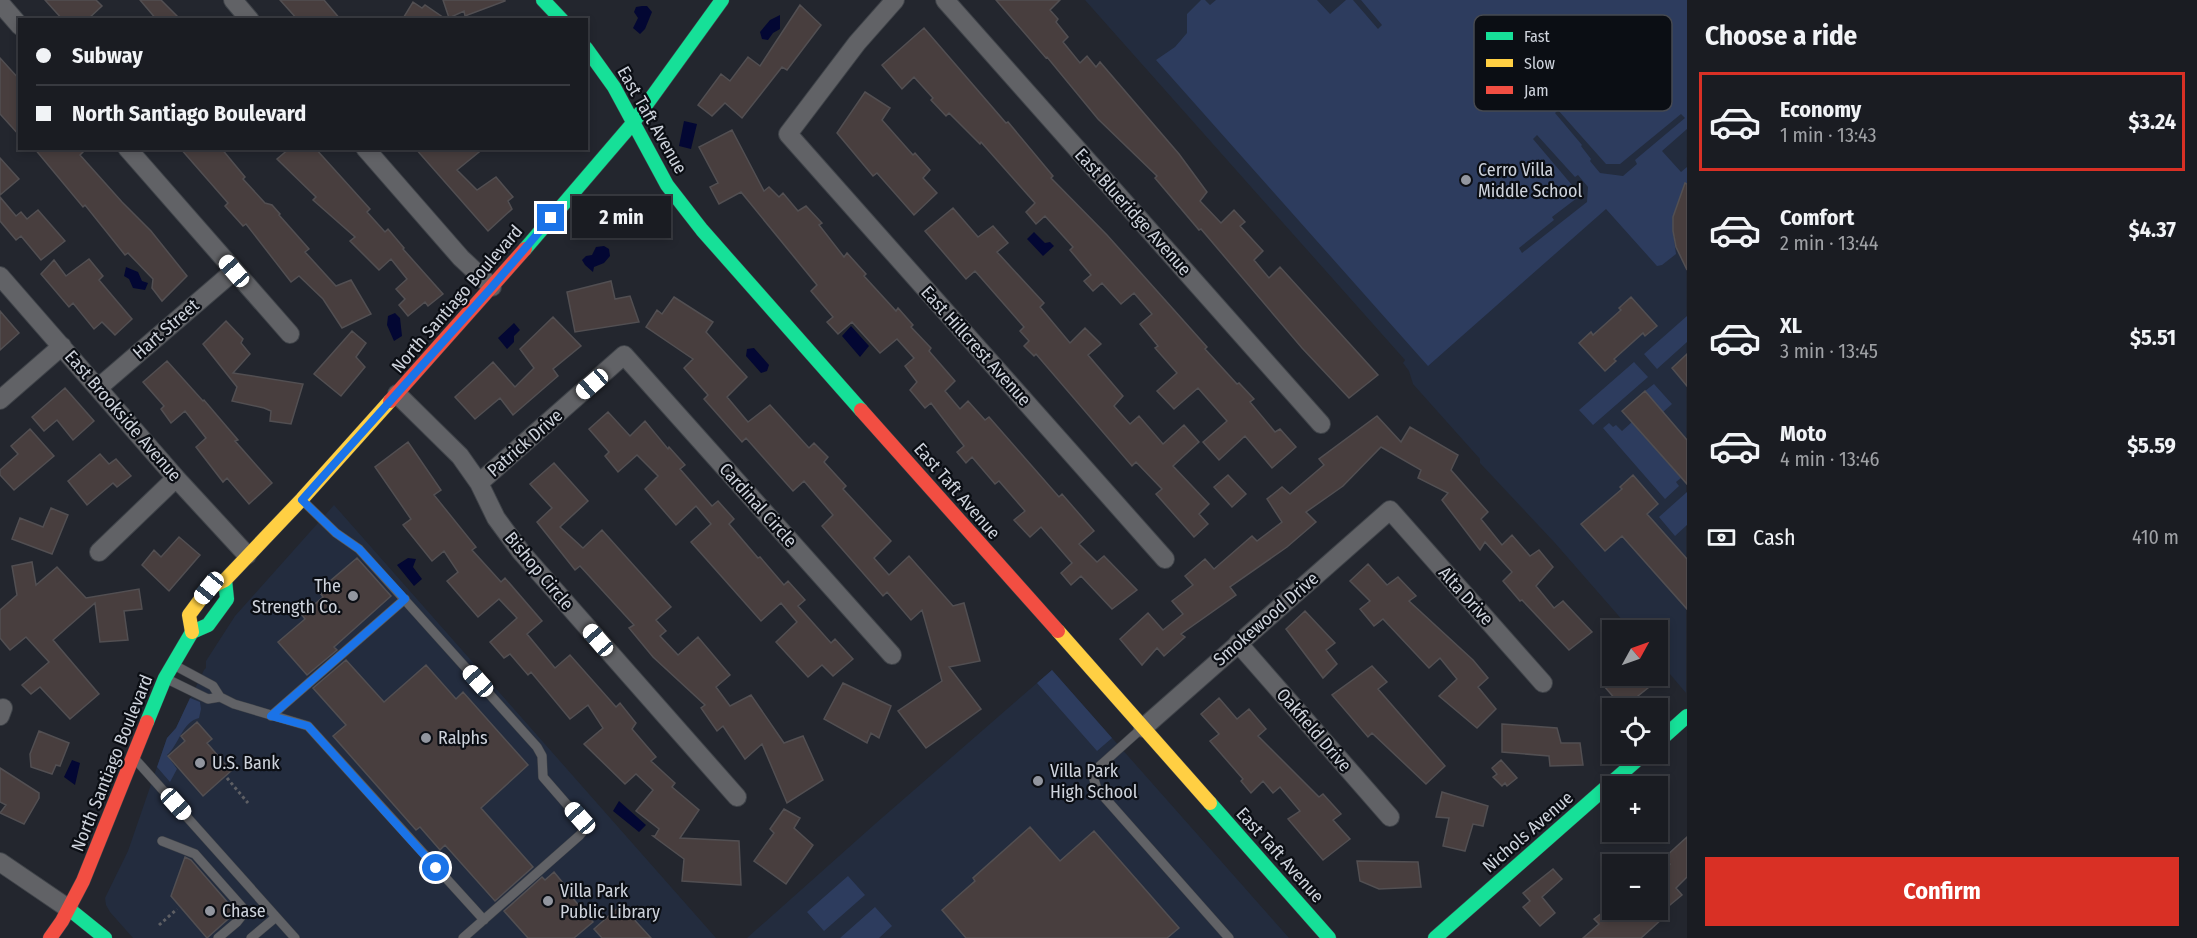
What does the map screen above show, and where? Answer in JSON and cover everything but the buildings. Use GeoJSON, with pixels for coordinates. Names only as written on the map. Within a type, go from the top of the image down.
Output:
{"type":"FeatureCollection","features":[{"type":"Feature","properties":{"kind":"street"},"geometry":{"type":"LineString","coordinates":[[233,0],[248,18]]}},
{"type":"Feature","properties":{"kind":"street"},"geometry":{"type":"LineString","coordinates":[[543,0],[560,18]]}},
{"type":"Feature","properties":{"kind":"street","name":"North Santiago Boulevard"},"geometry":{"type":"LineString","coordinates":[[192,632],[189,615],[209,588],[225,580],[302,500],[492,287],[633,123],[722,0]]}},
{"type":"Feature","properties":{"kind":"street","name":"East Hillcrest Avenue"},"geometry":{"type":"LineString","coordinates":[[895,0],[857,43],[788,134],[1165,559]]}},
{"type":"Feature","properties":{"kind":"street","name":"East Blueridge Avenue"},"geometry":{"type":"LineString","coordinates":[[945,0],[1321,424]]}},
{"type":"Feature","properties":{"kind":"street"},"geometry":{"type":"LineString","coordinates":[[0,3],[18,24]]}},
{"type":"Feature","properties":{"kind":"street","name":"East Taft Avenue"},"geometry":{"type":"LineString","coordinates":[[588,51],[614,87],[667,185],[702,230],[1329,938]]}},
{"type":"Feature","properties":{"kind":"street"},"geometry":{"type":"LineString","coordinates":[[129,150],[290,334]]}},
{"type":"Feature","properties":{"kind":"street"},"geometry":{"type":"LineString","coordinates":[[368,150],[461,258],[492,287]]}},
{"type":"Feature","properties":{"kind":"street","name":"Hart Street"},"geometry":{"type":"LineString","coordinates":[[98,388],[234,271]]}},
{"type":"Feature","properties":{"kind":"street","name":"East Brookside Avenue"},"geometry":{"type":"LineString","coordinates":[[0,276],[176,478],[247,555]]}},
{"type":"Feature","properties":{"kind":"street"},"geometry":{"type":"LineString","coordinates":[[0,400],[62,346]]}},
{"type":"Feature","properties":{"kind":"street","name":"Patrick Drive"},"geometry":{"type":"LineString","coordinates":[[479,483],[624,355]]}},
{"type":"Feature","properties":{"kind":"street","name":"Cardinal Circle"},"geometry":{"type":"LineString","coordinates":[[624,355],[892,655]]}},
{"type":"Feature","properties":{"kind":"street","name":"Bishop Circle"},"geometry":{"type":"LineString","coordinates":[[397,394],[450,443],[479,483],[496,518],[520,552],[737,797]]}},
{"type":"Feature","properties":{"kind":"street"},"geometry":{"type":"LineString","coordinates":[[99,552],[176,478]]}},
{"type":"Feature","properties":{"kind":"street","name":"Smokewood Drive"},"geometry":{"type":"LineString","coordinates":[[1143,728],[1390,510]]}},
{"type":"Feature","properties":{"kind":"street","name":"Alta Drive"},"geometry":{"type":"LineString","coordinates":[[1390,510],[1543,683]]}},
{"type":"Feature","properties":{"kind":"street","name":"North Santiago Boulevard"},"geometry":{"type":"LineString","coordinates":[[50,938],[69,909],[99,844],[165,678],[192,632],[208,625],[227,599],[225,580]]}},
{"type":"Feature","properties":{"kind":"street","name":"Oakfield Drive"},"geometry":{"type":"LineString","coordinates":[[1238,643],[1390,817]]}},
{"type":"Feature","properties":{"kind":"street"},"geometry":{"type":"LineString","coordinates":[[1668,733],[1687,716]]}},
{"type":"Feature","properties":{"kind":"street","name":"Nichols Avenue"},"geometry":{"type":"LineString","coordinates":[[1434,938],[1632,764]]}},
{"type":"Feature","properties":{"kind":"street"},"geometry":{"type":"LineString","coordinates":[[0,862],[95,927],[105,938]]}},
{"type":"Feature","properties":{"kind":"lane"},"geometry":{"type":"LineString","coordinates":[[302,500],[336,533],[359,549],[537,747],[542,756],[543,777],[580,818],[585,827],[580,836],[463,938]]}},
{"type":"Feature","properties":{"kind":"lane"},"geometry":{"type":"LineString","coordinates":[[271,716],[405,599]]}},
{"type":"Feature","properties":{"kind":"lane"},"geometry":{"type":"LineString","coordinates":[[172,664],[213,686],[220,697],[234,704],[308,726],[484,920]]}},
{"type":"Feature","properties":{"kind":"lane"},"geometry":{"type":"LineString","coordinates":[[165,678],[208,699],[220,697]]}},
{"type":"Feature","properties":{"kind":"lane"},"geometry":{"type":"LineString","coordinates":[[1143,728],[1092,773],[1094,782],[1097,789],[1229,938]]}},
{"type":"Feature","properties":{"kind":"lane"},"geometry":{"type":"LineString","coordinates":[[134,757],[295,938]]}},
{"type":"Feature","properties":{"kind":"lane"},"geometry":{"type":"LineString","coordinates":[[162,841],[195,854],[242,907],[244,913],[241,918],[218,938]]}},
{"type":"Feature","properties":{"kind":"lane"},"geometry":{"type":"LineString","coordinates":[[255,937],[276,917]]}},
{"type":"Feature","properties":{"kind":"path"},"geometry":{"type":"LineString","coordinates":[[227,778],[248,803]]}},
{"type":"Feature","properties":{"kind":"path"},"geometry":{"type":"LineString","coordinates":[[159,925],[177,909]]}},
{"type":"Feature","properties":{"kind":"shaded area","name":"Cerro Villa Middle School"},"geometry":{"type":"Polygon","coordinates":[[[1085,0],[1687,0],[1686,693],[1668,672],[1668,620],[1622,620],[1555,543],[1480,463],[1480,459],[1413,384],[1409,371],[1403,363],[1405,360],[1085,0]]]}},
{"type":"Feature","properties":{"kind":"shaded area"},"geometry":{"type":"Polygon","coordinates":[[[1201,0],[1205,0],[1210,5],[1216,0],[1317,0],[1330,14],[1346,0],[1353,0],[1378,29],[1382,25],[1361,0],[1687,0],[1687,129],[1662,151],[1681,172],[1687,167],[1687,189],[1673,217],[1676,254],[1662,265],[1657,266],[1606,209],[1428,366],[1156,60],[1175,47],[1187,33],[1187,14],[1201,0]],[[1537,135],[1533,139],[1577,191],[1577,198],[1552,217],[1554,220],[1519,248],[1522,253],[1587,202],[1588,187],[1578,175],[1575,177],[1537,135]]]}},
{"type":"Feature","properties":{"kind":"shaded area"},"geometry":{"type":"Polygon","coordinates":[[[647,6],[652,12],[645,29],[640,34],[633,28],[638,18],[634,12],[636,7],[647,6]]]}},
{"type":"Feature","properties":{"kind":"shaded area"},"geometry":{"type":"Polygon","coordinates":[[[780,15],[780,29],[768,40],[762,39],[760,32],[770,20],[780,15]]]}},
{"type":"Feature","properties":{"kind":"shaded area"},"geometry":{"type":"Polygon","coordinates":[[[684,121],[697,124],[691,149],[679,146],[684,121]]]}},
{"type":"Feature","properties":{"kind":"shaded area"},"geometry":{"type":"Polygon","coordinates":[[[1034,232],[1045,243],[1050,242],[1054,246],[1043,256],[1027,239],[1034,232]]]}},
{"type":"Feature","properties":{"kind":"shaded area"},"geometry":{"type":"Polygon","coordinates":[[[604,246],[609,249],[610,256],[604,263],[594,267],[593,272],[582,260],[592,255],[596,247],[604,246]]]}},
{"type":"Feature","properties":{"kind":"shaded area"},"geometry":{"type":"Polygon","coordinates":[[[126,267],[138,272],[142,281],[148,283],[145,290],[133,288],[129,279],[124,276],[126,267]]]}},
{"type":"Feature","properties":{"kind":"shaded area"},"geometry":{"type":"Polygon","coordinates":[[[395,313],[400,318],[402,336],[394,341],[387,325],[388,316],[395,313]]]}},
{"type":"Feature","properties":{"kind":"shaded area"},"geometry":{"type":"Polygon","coordinates":[[[1687,316],[1687,342],[1657,369],[1644,354],[1687,316]]]}},
{"type":"Feature","properties":{"kind":"shaded area"},"geometry":{"type":"Polygon","coordinates":[[[514,323],[520,330],[514,336],[514,342],[507,349],[498,338],[514,323]]]}},
{"type":"Feature","properties":{"kind":"shaded area"},"geometry":{"type":"Polygon","coordinates":[[[851,326],[869,346],[860,357],[842,336],[851,326]]]}},
{"type":"Feature","properties":{"kind":"shaded area"},"geometry":{"type":"Polygon","coordinates":[[[754,348],[769,365],[767,371],[761,373],[746,356],[747,349],[754,348]]]}},
{"type":"Feature","properties":{"kind":"shaded area"},"geometry":{"type":"Polygon","coordinates":[[[1634,362],[1648,377],[1593,425],[1579,410],[1634,362]]]}},
{"type":"Feature","properties":{"kind":"shaded area"},"geometry":{"type":"Polygon","coordinates":[[[1654,384],[1672,404],[1663,412],[1645,391],[1654,384]]]}},
{"type":"Feature","properties":{"kind":"shaded area"},"geometry":{"type":"Polygon","coordinates":[[[1632,422],[1681,478],[1676,482],[1679,486],[1665,499],[1603,428],[1609,423],[1613,427],[1616,425],[1622,431],[1632,422]]]}},
{"type":"Feature","properties":{"kind":"shaded area"},"geometry":{"type":"Polygon","coordinates":[[[1687,492],[1687,525],[1675,536],[1659,517],[1687,492]]]}},
{"type":"Feature","properties":{"kind":"shaded area"},"geometry":{"type":"Polygon","coordinates":[[[334,505],[716,938],[133,938],[110,912],[105,898],[128,851],[167,738],[176,728],[206,668],[206,661],[235,616],[334,505]]]}},
{"type":"Feature","properties":{"kind":"shaded area"},"geometry":{"type":"Polygon","coordinates":[[[408,558],[416,559],[413,567],[422,579],[414,586],[397,565],[408,558]]]}},
{"type":"Feature","properties":{"kind":"shaded area","name":"Villa Park High School"},"geometry":{"type":"Polygon","coordinates":[[[1052,670],[1289,938],[747,938],[875,824],[1052,670]]]}},
{"type":"Feature","properties":{"kind":"shaded area"},"geometry":{"type":"Polygon","coordinates":[[[1052,670],[1112,738],[1097,751],[1037,683],[1052,670]]]}},
{"type":"Feature","properties":{"kind":"shaded area"},"geometry":{"type":"Polygon","coordinates":[[[190,698],[200,702],[199,718],[189,724],[167,755],[177,769],[170,782],[157,767],[167,738],[176,728],[190,698]]]}},
{"type":"Feature","properties":{"kind":"shaded area"},"geometry":{"type":"Polygon","coordinates":[[[72,760],[80,763],[75,785],[64,777],[72,760]]]}},
{"type":"Feature","properties":{"kind":"shaded area"},"geometry":{"type":"Polygon","coordinates":[[[619,801],[646,825],[639,832],[613,811],[619,801]]]}},
{"type":"Feature","properties":{"kind":"shaded area"},"geometry":{"type":"Polygon","coordinates":[[[848,876],[865,895],[824,931],[807,912],[848,876]]]}},
{"type":"Feature","properties":{"kind":"shaded area"},"geometry":{"type":"Polygon","coordinates":[[[875,907],[892,926],[879,938],[840,938],[875,907]]]}},
{"type":"Feature","properties":{"kind":"traffic: fast"},"geometry":{"type":"LineString","coordinates":[[543,0],[560,18]]}},
{"type":"Feature","properties":{"kind":"traffic: fast"},"geometry":{"type":"LineString","coordinates":[[525,249],[633,123],[722,0]]}},
{"type":"Feature","properties":{"kind":"traffic: fast"},"geometry":{"type":"LineString","coordinates":[[588,51],[614,87],[667,185],[702,230],[861,410]]}},
{"type":"Feature","properties":{"kind":"traffic: fast"},"geometry":{"type":"LineString","coordinates":[[147,722],[165,678],[192,632],[208,625],[227,599],[225,580]]}},
{"type":"Feature","properties":{"kind":"traffic: fast"},"geometry":{"type":"LineString","coordinates":[[1668,733],[1687,716]]}},
{"type":"Feature","properties":{"kind":"traffic: fast"},"geometry":{"type":"LineString","coordinates":[[1435,938],[1633,764]]}},
{"type":"Feature","properties":{"kind":"traffic: fast"},"geometry":{"type":"LineString","coordinates":[[1210,803],[1329,938]]}},
{"type":"Feature","properties":{"kind":"traffic: fast"},"geometry":{"type":"LineString","coordinates":[[69,909],[105,938]]}},
{"type":"Feature","properties":{"kind":"traffic: slow"},"geometry":{"type":"LineString","coordinates":[[192,632],[189,615],[209,588],[225,580],[390,401]]}},
{"type":"Feature","properties":{"kind":"traffic: slow"},"geometry":{"type":"LineString","coordinates":[[1058,631],[1210,803]]}},
{"type":"Feature","properties":{"kind":"traffic: jam"},"geometry":{"type":"LineString","coordinates":[[390,401],[525,249]]}},
{"type":"Feature","properties":{"kind":"traffic: jam"},"geometry":{"type":"LineString","coordinates":[[861,410],[1058,631]]}},
{"type":"Feature","properties":{"kind":"traffic: jam"},"geometry":{"type":"LineString","coordinates":[[50,938],[62,921],[83,881],[147,722]]}},
{"type":"Feature","properties":{"kind":"place","name":"Cerro Villa Middle School"},"geometry":{"type":"Point","coordinates":[1466,180]}},
{"type":"Feature","properties":{"kind":"place","name":"The Strength Co."},"geometry":{"type":"Point","coordinates":[353,596]}},
{"type":"Feature","properties":{"kind":"place","name":"Ralphs"},"geometry":{"type":"Point","coordinates":[426,738]}},
{"type":"Feature","properties":{"kind":"place","name":"U.S. Bank"},"geometry":{"type":"Point","coordinates":[200,763]}},
{"type":"Feature","properties":{"kind":"place","name":"Villa Park High School"},"geometry":{"type":"Point","coordinates":[1038,781]}},
{"type":"Feature","properties":{"kind":"place","name":"Villa Park Public Library"},"geometry":{"type":"Point","coordinates":[548,901]}},
{"type":"Feature","properties":{"kind":"place","name":"Chase"},"geometry":{"type":"Point","coordinates":[210,911]}},
{"type":"Feature","properties":{"kind":"route"},"geometry":{"type":"LineString","coordinates":[[436,868],[308,726],[271,716],[405,599],[359,549],[336,533],[302,500],[551,218]]}}]}
